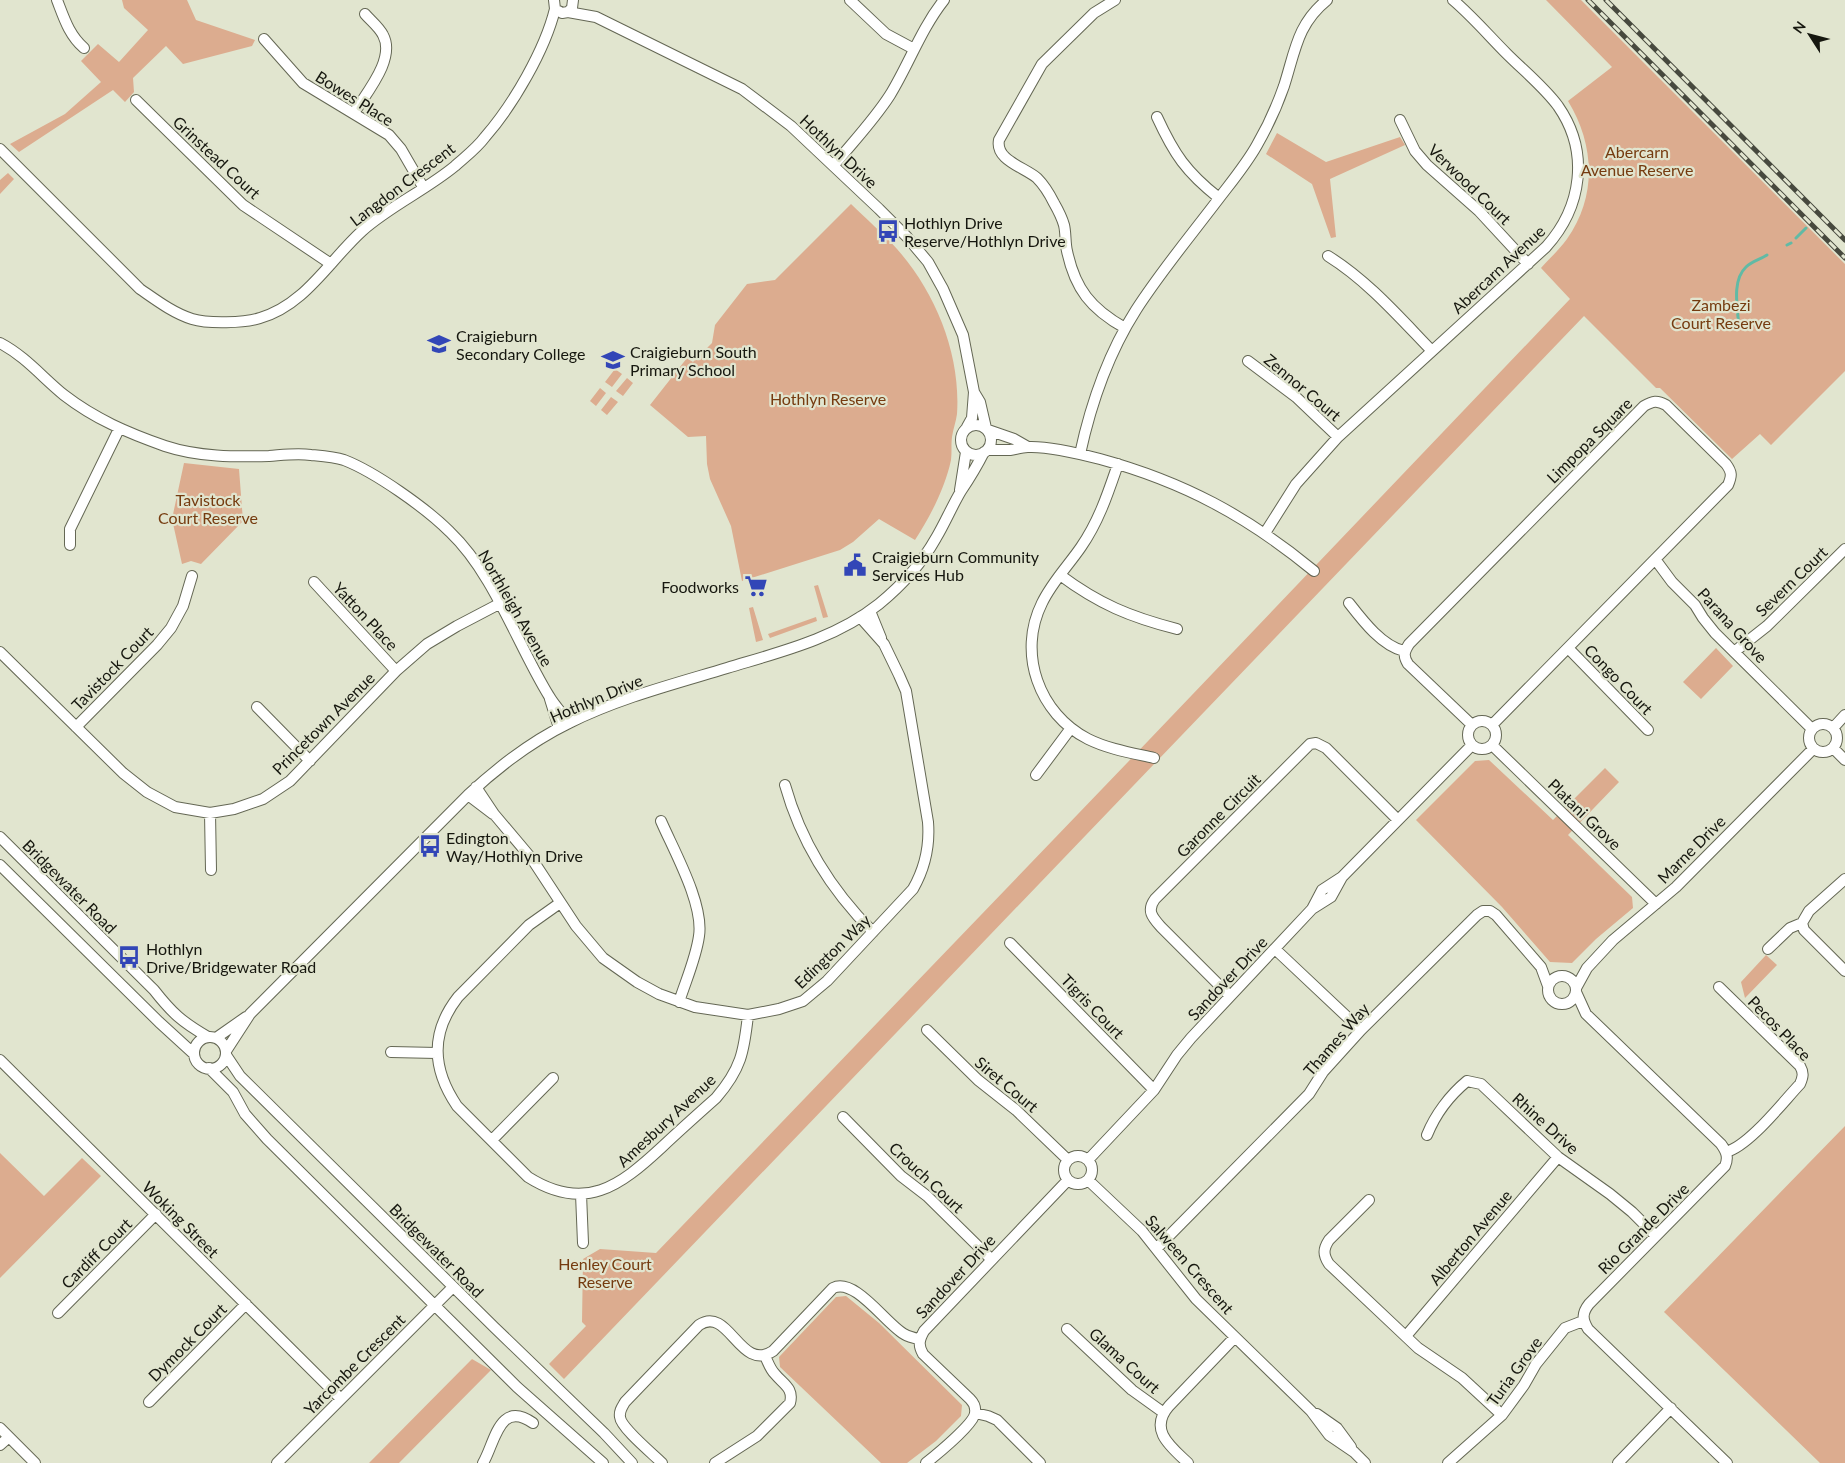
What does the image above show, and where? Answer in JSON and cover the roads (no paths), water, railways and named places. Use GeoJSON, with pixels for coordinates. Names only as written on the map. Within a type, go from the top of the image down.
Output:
{"type":"FeatureCollection","features":[{"type":"Feature","properties":{"kind":"street"},"geometry":{"type":"LineString","coordinates":[[57,0],[68,30],[84,48]]}},
{"type":"Feature","properties":{"kind":"street","name":"Langdon Crescent"},"geometry":{"type":"LineString","coordinates":[[0,149],[140,289],[161,304],[193,319],[232,322],[260,318],[284,307],[306,292],[350,242],[369,225],[454,167],[485,138],[524,80],[551,28],[557,6],[572,8],[573,0]]}},
{"type":"Feature","properties":{"kind":"street","name":"Hothlyn Drive"},"geometry":{"type":"LineString","coordinates":[[573,0],[592,15],[742,90],[791,126],[834,165],[907,237],[928,262],[943,289],[963,335],[974,392],[972,418],[967,427]]}},
{"type":"Feature","properties":{"kind":"street"},"geometry":{"type":"LineString","coordinates":[[850,0],[886,34],[914,49]]}},
{"type":"Feature","properties":{"kind":"street"},"geometry":{"type":"LineString","coordinates":[[834,165],[870,123],[890,95],[914,49],[944,0]]}},
{"type":"Feature","properties":{"kind":"street"},"geometry":{"type":"LineString","coordinates":[[1115,0],[1094,13],[1042,64],[999,140],[998,145],[1000,153],[1038,179],[1054,202],[1064,225],[1067,252],[1074,277],[1084,296],[1102,313],[1125,328]]}},
{"type":"Feature","properties":{"kind":"street"},"geometry":{"type":"LineString","coordinates":[[1080,454],[1097,392],[1110,356],[1125,328],[1144,298],[1258,144],[1280,98],[1300,34],[1315,11],[1327,0]]}},
{"type":"Feature","properties":{"kind":"street","name":"Abercarn Avenue"},"geometry":{"type":"LineString","coordinates":[[1265,533],[1296,484],[1338,437],[1528,264],[1554,238],[1571,209],[1578,175],[1576,149],[1573,136],[1563,115],[1551,98],[1453,0]]}},
{"type":"Feature","properties":{"kind":"street","name":"Hothlyn Drive"},"geometry":{"type":"LineString","coordinates":[[557,6],[592,15]]}},
{"type":"Feature","properties":{"kind":"street"},"geometry":{"type":"LineString","coordinates":[[354,114],[382,67],[387,52],[387,46],[382,33],[365,14]]}},
{"type":"Feature","properties":{"kind":"street","name":"Bowes Place"},"geometry":{"type":"LineString","coordinates":[[264,39],[303,83],[388,135],[401,149],[423,187]]}},
{"type":"Feature","properties":{"kind":"street","name":"Grinstead Court"},"geometry":{"type":"LineString","coordinates":[[136,100],[243,206],[331,264]]}},
{"type":"Feature","properties":{"kind":"street"},"geometry":{"type":"LineString","coordinates":[[1157,117],[1171,147],[1188,170],[1219,198]]}},
{"type":"Feature","properties":{"kind":"street","name":"Verwood Court"},"geometry":{"type":"LineString","coordinates":[[1400,120],[1414,151],[1479,211],[1528,264]]}},
{"type":"Feature","properties":{"kind":"street"},"geometry":{"type":"LineString","coordinates":[[1328,256],[1345,266],[1370,287],[1432,351]]}},
{"type":"Feature","properties":{"kind":"street","name":"Northleigh Avenue"},"geometry":{"type":"LineString","coordinates":[[0,343],[26,360],[52,385],[86,411],[118,429],[167,446],[211,455],[309,454],[343,460],[370,472],[450,531],[470,555],[550,698],[570,723]]}},
{"type":"Feature","properties":{"kind":"street","name":"Zennor Court"},"geometry":{"type":"LineString","coordinates":[[1248,361],[1296,397],[1338,437]]}},
{"type":"Feature","properties":{"kind":"street","name":"Hothlyn Drive"},"geometry":{"type":"LineString","coordinates":[[974,392],[980,402],[987,429]]}},
{"type":"Feature","properties":{"kind":"street","name":"Limpopa Square"},"geometry":{"type":"LineString","coordinates":[[1404,651],[1408,644],[1644,406],[1652,401],[1659,401],[1666,405],[1726,464],[1732,474],[1728,485],[1492,725]]}},
{"type":"Feature","properties":{"kind":"street"},"geometry":{"type":"LineString","coordinates":[[1028,446],[1011,450],[985,451],[975,455],[966,452],[960,441],[962,433],[967,427],[975,424],[1028,446],[1080,454],[1144,472],[1187,489],[1234,514],[1265,533],[1314,572]]}},
{"type":"Feature","properties":{"kind":"street"},"geometry":{"type":"LineString","coordinates":[[70,546],[70,529],[118,429]]}},
{"type":"Feature","properties":{"kind":"street"},"geometry":{"type":"LineString","coordinates":[[985,451],[991,442],[987,429]]}},
{"type":"Feature","properties":{"kind":"street","name":"Hothlyn Drive"},"geometry":{"type":"LineString","coordinates":[[226,1053],[250,1014],[476,787],[529,746],[559,728],[612,704],[818,640],[870,611],[893,591],[935,541],[960,492],[971,477],[985,451]]}},
{"type":"Feature","properties":{"kind":"street","name":"Hothlyn Drive"},"geometry":{"type":"LineString","coordinates":[[960,492],[966,452]]}},
{"type":"Feature","properties":{"kind":"street"},"geometry":{"type":"LineString","coordinates":[[1118,464],[1105,502],[1091,531],[1048,591],[1038,612],[1031,651],[1034,673],[1041,691],[1057,714],[1071,728],[1088,739],[1104,746],[1154,758]]}},
{"type":"Feature","properties":{"kind":"street","name":"Severn Court"},"geometry":{"type":"LineString","coordinates":[[1734,652],[1767,626],[1845,549]]}},
{"type":"Feature","properties":{"kind":"street","name":"Parana Grove"},"geometry":{"type":"LineString","coordinates":[[1655,559],[1672,582],[1695,605],[1715,633],[1812,729]]}},
{"type":"Feature","properties":{"kind":"street"},"geometry":{"type":"LineString","coordinates":[[1060,575],[1081,591],[1110,607],[1132,616],[1177,629]]}},
{"type":"Feature","properties":{"kind":"street","name":"Tavistock Court"},"geometry":{"type":"LineString","coordinates":[[76,727],[166,634],[183,606],[192,576]]}},
{"type":"Feature","properties":{"kind":"street","name":"Yatton Place"},"geometry":{"type":"LineString","coordinates":[[314,582],[396,671]]}},
{"type":"Feature","properties":{"kind":"street","name":"Princetown Avenue"},"geometry":{"type":"LineString","coordinates":[[0,652],[123,773],[147,792],[175,807],[210,813],[234,809],[263,799],[290,781],[396,671],[427,644],[499,604]]}},
{"type":"Feature","properties":{"kind":"street"},"geometry":{"type":"LineString","coordinates":[[1350,604],[1387,644],[1404,651],[1404,658],[1408,664],[1472,726]]}},
{"type":"Feature","properties":{"kind":"street"},"geometry":{"type":"LineString","coordinates":[[870,611],[884,644]]}},
{"type":"Feature","properties":{"kind":"street","name":"Edington Way"},"geometry":{"type":"LineString","coordinates":[[476,787],[494,814],[532,859],[576,926],[603,958],[637,982],[679,1002],[711,1010],[748,1015],[779,1009],[803,1001],[827,981],[913,889],[922,874],[930,840],[909,704],[899,675],[884,644],[860,617]]}},
{"type":"Feature","properties":{"kind":"street","name":"Congo Court"},"geometry":{"type":"LineString","coordinates":[[1568,648],[1648,730]]}},
{"type":"Feature","properties":{"kind":"street","name":"Northleigh Avenue"},"geometry":{"type":"LineString","coordinates":[[550,698],[559,728]]}},
{"type":"Feature","properties":{"kind":"street"},"geometry":{"type":"LineString","coordinates":[[257,707],[310,761]]}},
{"type":"Feature","properties":{"kind":"street"},"geometry":{"type":"LineString","coordinates":[[1833,728],[1845,715]]}},
{"type":"Feature","properties":{"kind":"street"},"geometry":{"type":"LineString","coordinates":[[1480,721],[1492,725],[1496,734],[1492,745],[1483,750],[1472,746],[1468,737],[1472,726],[1480,721]]}},
{"type":"Feature","properties":{"kind":"street"},"geometry":{"type":"LineString","coordinates":[[1820,724],[1833,728],[1837,736],[1836,744],[1833,748],[1826,752],[1813,749],[1809,741],[1812,729],[1820,724]]}},
{"type":"Feature","properties":{"kind":"street"},"geometry":{"type":"LineString","coordinates":[[1036,775],[1071,728]]}},
{"type":"Feature","properties":{"kind":"street","name":"Garonne Circuit"},"geometry":{"type":"LineString","coordinates":[[1230,996],[1151,915],[1150,910],[1154,899],[1310,744],[1316,743],[1326,748],[1398,820]]}},
{"type":"Feature","properties":{"kind":"street","name":"Platani Grove"},"geometry":{"type":"LineString","coordinates":[[1492,745],[1656,904]]}},
{"type":"Feature","properties":{"kind":"street","name":"Sandover Drive"},"geometry":{"type":"LineString","coordinates":[[1088,1160],[1154,1090],[1177,1055],[1312,909],[1322,890],[1342,877],[1472,746]]}},
{"type":"Feature","properties":{"kind":"street"},"geometry":{"type":"LineString","coordinates":[[1833,748],[1845,760]]}},
{"type":"Feature","properties":{"kind":"street","name":"Marne Drive"},"geometry":{"type":"LineString","coordinates":[[1576,990],[1587,968],[1613,940],[1682,880],[1813,749]]}},
{"type":"Feature","properties":{"kind":"street"},"geometry":{"type":"LineString","coordinates":[[785,785],[792,809],[818,863],[841,897],[873,932]]}},
{"type":"Feature","properties":{"kind":"street","name":"Edington Way"},"geometry":{"type":"LineString","coordinates":[[468,795],[494,814]]}},
{"type":"Feature","properties":{"kind":"street"},"geometry":{"type":"LineString","coordinates":[[210,813],[211,870]]}},
{"type":"Feature","properties":{"kind":"street"},"geometry":{"type":"LineString","coordinates":[[661,821],[689,885],[699,918],[698,942],[679,1002]]}},
{"type":"Feature","properties":{"kind":"street","name":"Bridgewater Road"},"geometry":{"type":"LineString","coordinates":[[0,837],[154,990],[173,1013],[184,1023],[212,1037]]}},
{"type":"Feature","properties":{"kind":"street","name":"Bridgewater Road"},"geometry":{"type":"LineString","coordinates":[[0,865],[194,1054]]}},
{"type":"Feature","properties":{"kind":"street"},"geometry":{"type":"LineString","coordinates":[[1768,949],[1790,928],[1802,923],[1809,911],[1845,879]]}},
{"type":"Feature","properties":{"kind":"street","name":"Amesbury Avenue"},"geometry":{"type":"LineString","coordinates":[[560,903],[529,925],[450,1006],[443,1022],[437,1053],[440,1074],[457,1106],[528,1177],[540,1184],[562,1192],[581,1194],[600,1191],[630,1176],[716,1098],[734,1074],[744,1046],[748,1015]]}},
{"type":"Feature","properties":{"kind":"street","name":"Thames Way"},"geometry":{"type":"LineString","coordinates":[[1157,1248],[1304,1100],[1324,1072],[1361,1030],[1477,915],[1483,911],[1496,914],[1541,967],[1548,986]]}},
{"type":"Feature","properties":{"kind":"street"},"geometry":{"type":"LineString","coordinates":[[1802,923],[1804,930],[1845,971]]}},
{"type":"Feature","properties":{"kind":"street","name":"Tigris Court"},"geometry":{"type":"LineString","coordinates":[[1010,943],[1154,1090]]}},
{"type":"Feature","properties":{"kind":"street"},"geometry":{"type":"LineString","coordinates":[[1275,950],[1361,1030]]}},
{"type":"Feature","properties":{"kind":"street","name":"Thames Way"},"geometry":{"type":"LineString","coordinates":[[1541,967],[1562,976]]}},
{"type":"Feature","properties":{"kind":"street","name":"Marne Drive"},"geometry":{"type":"LineString","coordinates":[[1562,976],[1587,968]]}},
{"type":"Feature","properties":{"kind":"street"},"geometry":{"type":"LineString","coordinates":[[1586,1014],[1573,980],[1562,976],[1552,980],[1548,986],[1550,998],[1556,1003],[1586,1014],[1721,1144],[1726,1152]]}},
{"type":"Feature","properties":{"kind":"street","name":"Pecos Place"},"geometry":{"type":"LineString","coordinates":[[1719,987],[1803,1071],[1803,1078],[1800,1084],[1745,1142],[1726,1152]]}},
{"type":"Feature","properties":{"kind":"street"},"geometry":{"type":"LineString","coordinates":[[1563,1004],[1572,1001],[1576,990]]}},
{"type":"Feature","properties":{"kind":"street","name":"Hothlyn Drive"},"geometry":{"type":"LineString","coordinates":[[212,1037],[250,1014]]}},
{"type":"Feature","properties":{"kind":"street","name":"Siret Court"},"geometry":{"type":"LineString","coordinates":[[927,1030],[978,1080],[1016,1110],[1068,1160]]}},
{"type":"Feature","properties":{"kind":"street"},"geometry":{"type":"LineString","coordinates":[[209,1068],[214,1068],[222,1063],[226,1053],[223,1043],[212,1037],[203,1038],[196,1045],[194,1054],[199,1064],[209,1068],[233,1092],[245,1114],[256,1127],[517,1386],[603,1463]]}},
{"type":"Feature","properties":{"kind":"street"},"geometry":{"type":"LineString","coordinates":[[391,1052],[437,1053]]}},
{"type":"Feature","properties":{"kind":"street","name":"Bridgewater Road"},"geometry":{"type":"LineString","coordinates":[[226,1053],[240,1076],[452,1286],[580,1409],[632,1463]]}},
{"type":"Feature","properties":{"kind":"street","name":"Woking Street"},"geometry":{"type":"LineString","coordinates":[[0,1060],[341,1399]]}},
{"type":"Feature","properties":{"kind":"street"},"geometry":{"type":"LineString","coordinates":[[492,1140],[553,1078]]}},
{"type":"Feature","properties":{"kind":"street","name":"Rhine Drive"},"geometry":{"type":"LineString","coordinates":[[1426,1135],[1432,1122],[1460,1086],[1467,1080],[1475,1081],[1481,1084],[1558,1157],[1610,1194],[1632,1212],[1656,1236]]}},
{"type":"Feature","properties":{"kind":"street","name":"Crouch Court"},"geometry":{"type":"LineString","coordinates":[[843,1118],[901,1176],[927,1196],[992,1259]]}},
{"type":"Feature","properties":{"kind":"street","name":"Rio Grande Drive"},"geometry":{"type":"LineString","coordinates":[[1583,1321],[1584,1311],[1589,1304],[1725,1166],[1727,1160],[1726,1152]]}},
{"type":"Feature","properties":{"kind":"street"},"geometry":{"type":"LineString","coordinates":[[1077,1156],[1088,1160],[1092,1168],[1092,1173],[1088,1180],[1079,1184],[1068,1180],[1064,1172],[1068,1160],[1077,1156]]}},
{"type":"Feature","properties":{"kind":"street","name":"Alberton Avenue"},"geometry":{"type":"LineString","coordinates":[[1406,1336],[1558,1157]]}},
{"type":"Feature","properties":{"kind":"street","name":"Sandover Drive"},"geometry":{"type":"LineString","coordinates":[[976,1413],[975,1404],[924,1354],[919,1346],[920,1339],[924,1330],[1068,1180]]}},
{"type":"Feature","properties":{"kind":"street","name":"Salween Crescent"},"geometry":{"type":"LineString","coordinates":[[1088,1180],[1142,1231],[1196,1299],[1311,1411],[1329,1435],[1354,1452],[1365,1463]]}},
{"type":"Feature","properties":{"kind":"street"},"geometry":{"type":"LineString","coordinates":[[581,1194],[584,1243]]}},
{"type":"Feature","properties":{"kind":"street"},"geometry":{"type":"LineString","coordinates":[[1369,1200],[1329,1240],[1324,1247],[1324,1256],[1329,1264],[1406,1336],[1432,1359],[1462,1378],[1502,1415]]}},
{"type":"Feature","properties":{"kind":"street","name":"Cardiff Court"},"geometry":{"type":"LineString","coordinates":[[58,1313],[156,1214]]}},
{"type":"Feature","properties":{"kind":"street","name":"Yarcombe Crescent"},"geometry":{"type":"LineString","coordinates":[[278,1463],[452,1286]]}},
{"type":"Feature","properties":{"kind":"street"},"geometry":{"type":"LineString","coordinates":[[662,1463],[625,1426],[620,1419],[620,1410],[625,1402],[705,1321],[713,1321],[720,1324],[756,1357],[765,1356],[773,1351],[833,1288],[844,1286],[866,1300],[904,1334],[920,1339]]}},
{"type":"Feature","properties":{"kind":"street","name":"Dymock Court"},"geometry":{"type":"LineString","coordinates":[[149,1402],[246,1304]]}},
{"type":"Feature","properties":{"kind":"street"},"geometry":{"type":"LineString","coordinates":[[1583,1321],[1588,1329],[1727,1463]]}},
{"type":"Feature","properties":{"kind":"street","name":"Turia Grove"},"geometry":{"type":"LineString","coordinates":[[1448,1463],[1502,1415],[1524,1386],[1536,1364],[1562,1331],[1570,1325],[1583,1321]]}},
{"type":"Feature","properties":{"kind":"street","name":"Glama Court"},"geometry":{"type":"LineString","coordinates":[[1067,1329],[1132,1390],[1164,1413]]}},
{"type":"Feature","properties":{"kind":"street"},"geometry":{"type":"LineString","coordinates":[[1188,1463],[1163,1437],[1161,1427],[1164,1413],[1235,1337]]}},
{"type":"Feature","properties":{"kind":"street"},"geometry":{"type":"LineString","coordinates":[[715,1463],[757,1436],[790,1403],[792,1397],[790,1390],[774,1374],[765,1356]]}},
{"type":"Feature","properties":{"kind":"street"},"geometry":{"type":"LineString","coordinates":[[1618,1463],[1671,1408]]}},
{"type":"Feature","properties":{"kind":"street"},"geometry":{"type":"LineString","coordinates":[[483,1463],[506,1413],[526,1418],[533,1423]]}},
{"type":"Feature","properties":{"kind":"street"},"geometry":{"type":"LineString","coordinates":[[926,1463],[969,1424],[976,1413],[997,1420],[1040,1463]]}},
{"type":"Feature","properties":{"kind":"street"},"geometry":{"type":"LineString","coordinates":[[0,1428],[34,1463]]}},
{"type":"Feature","properties":{"kind":"street"},"geometry":{"type":"LineString","coordinates":[[0,1445],[8,1437]]}},
{"type":"Feature","properties":{"kind":"waterway"},"geometry":{"type":"LineString","coordinates":[[1796,238],[1806,228]]}},
{"type":"Feature","properties":{"kind":"waterway"},"geometry":{"type":"LineString","coordinates":[[1787,245],[1791,243]]}},
{"type":"Feature","properties":{"kind":"waterway"},"geometry":{"type":"LineString","coordinates":[[1739,328],[1736,296],[1738,280],[1746,267],[1767,255]]}},
{"type":"Feature","properties":{"kind":"railway"},"geometry":{"type":"LineString","coordinates":[[1588,0],[1845,258]]}},
{"type":"Feature","properties":{"kind":"railway"},"geometry":{"type":"LineString","coordinates":[[1606,0],[1845,240]]}},
{"type":"Feature","properties":{"kind":"place","name":"Hothlyn Drive Reserve/Hothlyn Drive"},"geometry":{"type":"Point","coordinates":[888,231]}},
{"type":"Feature","properties":{"kind":"place","name":"Craigieburn Secondary College"},"geometry":{"type":"Point","coordinates":[439,344]}},
{"type":"Feature","properties":{"kind":"place","name":"Craigieburn South Primary School"},"geometry":{"type":"Point","coordinates":[613,360]}},
{"type":"Feature","properties":{"kind":"place","name":"Craigieburn Community Services Hub"},"geometry":{"type":"Point","coordinates":[855,565]}},
{"type":"Feature","properties":{"kind":"place","name":"Foodworks"},"geometry":{"type":"Point","coordinates":[756,586]}},
{"type":"Feature","properties":{"kind":"place","name":"Edington Way/Hothlyn Drive"},"geometry":{"type":"Point","coordinates":[430,846]}},
{"type":"Feature","properties":{"kind":"place","name":"Hothlyn Drive/Bridgewater Road"},"geometry":{"type":"Point","coordinates":[129,957]}},
{"type":"Feature","properties":{"kind":"park label","name":"Abercarn Avenue Reserve"},"geometry":{"type":"Point","coordinates":[1637,160]}},
{"type":"Feature","properties":{"kind":"park label","name":"Zambezi Court Reserve"},"geometry":{"type":"Point","coordinates":[1721,313]}},
{"type":"Feature","properties":{"kind":"park label","name":"Hothlyn Reserve"},"geometry":{"type":"Point","coordinates":[828,398]}},
{"type":"Feature","properties":{"kind":"park label","name":"Tavistock Court Reserve"},"geometry":{"type":"Point","coordinates":[208,508]}},
{"type":"Feature","properties":{"kind":"park label","name":"Henley Court Reserve"},"geometry":{"type":"Point","coordinates":[605,1272]}}]}
